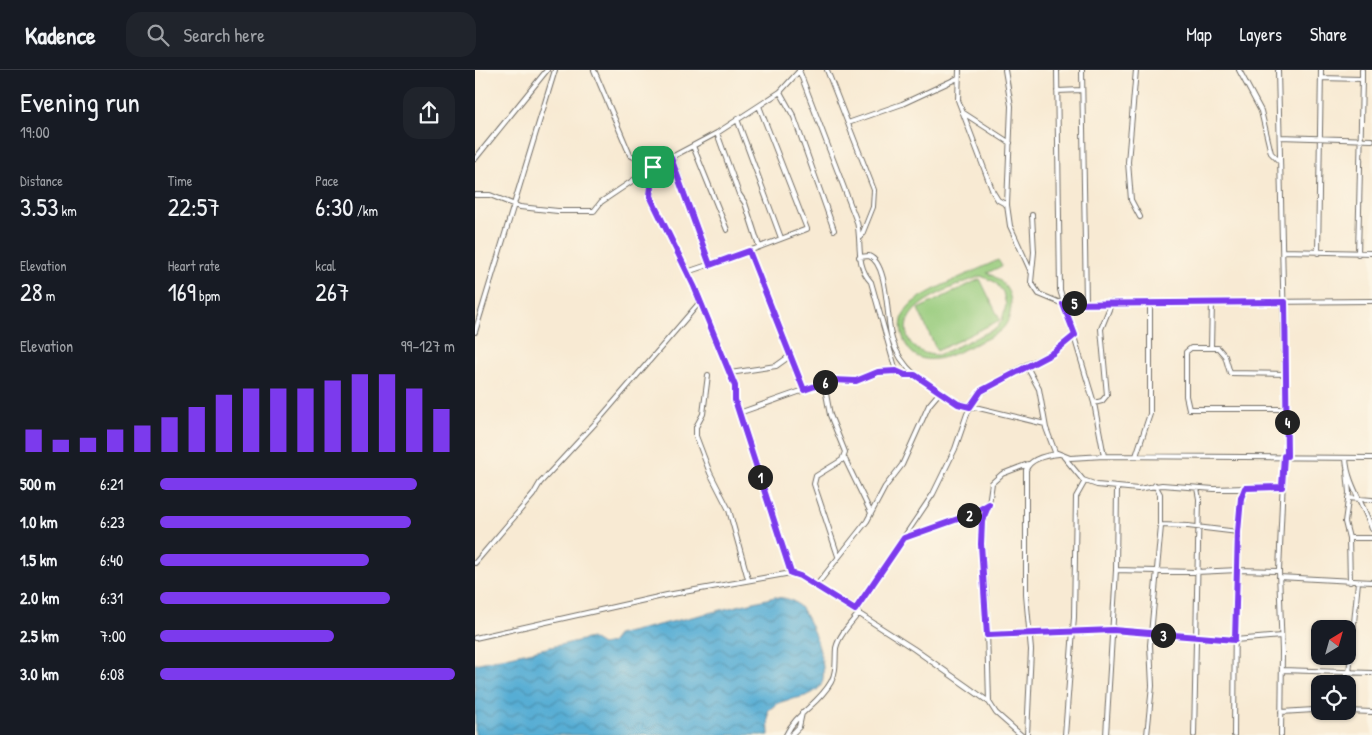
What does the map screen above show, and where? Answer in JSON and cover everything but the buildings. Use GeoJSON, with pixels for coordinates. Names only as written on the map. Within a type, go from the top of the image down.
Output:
{"type":"FeatureCollection","features":[{"type":"Feature","properties":{"kind":"street"},"geometry":{"type":"LineString","coordinates":[[475,159],[547,70]]}},
{"type":"Feature","properties":{"kind":"street"},"geometry":{"type":"LineString","coordinates":[[475,332],[555,70]]}},
{"type":"Feature","properties":{"kind":"street"},"geometry":{"type":"LineString","coordinates":[[594,70],[630,155],[653,167]]}},
{"type":"Feature","properties":{"kind":"street"},"geometry":{"type":"LineString","coordinates":[[475,195],[490,195],[515,206],[557,211],[594,211],[599,203],[653,167],[717,133],[780,92],[799,70],[852,207],[861,237]]}},
{"type":"Feature","properties":{"kind":"street"},"geometry":{"type":"LineString","coordinates":[[827,70],[875,195],[868,221],[861,237],[859,257],[866,277],[871,282],[896,371]]}},
{"type":"Feature","properties":{"kind":"street"},"geometry":{"type":"LineString","coordinates":[[959,70],[958,100],[962,112],[993,192],[998,200],[1007,206]]}},
{"type":"Feature","properties":{"kind":"street"},"geometry":{"type":"LineString","coordinates":[[1005,70],[1011,106],[1007,206],[1010,226],[1031,272]]}},
{"type":"Feature","properties":{"kind":"street"},"geometry":{"type":"LineString","coordinates":[[1057,70],[1059,266],[1063,304],[1075,335],[1094,403],[1105,456]]}},
{"type":"Feature","properties":{"kind":"street"},"geometry":{"type":"LineString","coordinates":[[1082,70],[1086,302]]}},
{"type":"Feature","properties":{"kind":"street"},"geometry":{"type":"LineString","coordinates":[[1136,70],[1127,162],[1131,200],[1140,217]]}},
{"type":"Feature","properties":{"kind":"street"},"geometry":{"type":"LineString","coordinates":[[1239,70],[1261,111],[1271,153],[1280,162]]}},
{"type":"Feature","properties":{"kind":"street"},"geometry":{"type":"LineString","coordinates":[[1279,70],[1280,212],[1284,251],[1286,374],[1286,456],[1282,487],[1279,571],[1282,670],[1281,735]]}},
{"type":"Feature","properties":{"kind":"street"},"geometry":{"type":"LineString","coordinates":[[1318,253],[1321,70]]}},
{"type":"Feature","properties":{"kind":"street"},"geometry":{"type":"LineString","coordinates":[[1358,254],[1362,70]]}},
{"type":"Feature","properties":{"kind":"street"},"geometry":{"type":"LineString","coordinates":[[848,123],[915,98],[958,78]]}},
{"type":"Feature","properties":{"kind":"street"},"geometry":{"type":"LineString","coordinates":[[1321,78],[1362,79]]}},
{"type":"Feature","properties":{"kind":"street"},"geometry":{"type":"LineString","coordinates":[[1057,91],[1082,90]]}},
{"type":"Feature","properties":{"kind":"street"},"geometry":{"type":"LineString","coordinates":[[780,92],[795,117],[834,230]]}},
{"type":"Feature","properties":{"kind":"street"},"geometry":{"type":"LineString","coordinates":[[687,272],[807,229],[759,106]]}},
{"type":"Feature","properties":{"kind":"street"},"geometry":{"type":"LineString","coordinates":[[962,112],[1010,143]]}},
{"type":"Feature","properties":{"kind":"street"},"geometry":{"type":"LineString","coordinates":[[737,119],[781,238]]}},
{"type":"Feature","properties":{"kind":"street"},"geometry":{"type":"LineString","coordinates":[[717,133],[739,194],[745,203],[759,246]]}},
{"type":"Feature","properties":{"kind":"street"},"geometry":{"type":"LineString","coordinates":[[1280,137],[1372,140]]}},
{"type":"Feature","properties":{"kind":"street"},"geometry":{"type":"LineString","coordinates":[[693,146],[727,230]]}},
{"type":"Feature","properties":{"kind":"street"},"geometry":{"type":"LineString","coordinates":[[671,158],[710,265]]}},
{"type":"Feature","properties":{"kind":"street"},"geometry":{"type":"LineString","coordinates":[[653,167],[650,196],[687,272],[735,386],[735,400],[791,573]]}},
{"type":"Feature","properties":{"kind":"street"},"geometry":{"type":"LineString","coordinates":[[1031,215],[1034,252],[1031,282],[1039,294],[1063,304],[1086,302],[1372,301]]}},
{"type":"Feature","properties":{"kind":"street"},"geometry":{"type":"LineString","coordinates":[[749,251],[804,390]]}},
{"type":"Feature","properties":{"kind":"street"},"geometry":{"type":"LineString","coordinates":[[1284,251],[1372,254]]}},
{"type":"Feature","properties":{"kind":"street"},"geometry":{"type":"LineString","coordinates":[[859,257],[869,256],[877,264],[883,282],[887,318],[892,340],[901,358],[915,375],[958,404],[1011,414],[1045,424]]}},
{"type":"Feature","properties":{"kind":"street"},"geometry":{"type":"LineString","coordinates":[[475,562],[533,495],[540,483],[602,416],[700,302]]}},
{"type":"Feature","properties":{"kind":"street"},"geometry":{"type":"LineString","coordinates":[[1094,403],[1102,401],[1107,395],[1101,329],[1112,302]]}},
{"type":"Feature","properties":{"kind":"street"},"geometry":{"type":"LineString","coordinates":[[1136,456],[1150,414],[1150,302]]}},
{"type":"Feature","properties":{"kind":"street"},"geometry":{"type":"LineString","coordinates":[[1211,348],[1212,302]]}},
{"type":"Feature","properties":{"kind":"street"},"geometry":{"type":"LineString","coordinates":[[855,610],[904,538],[943,474],[970,407],[981,391],[1000,382],[1026,365],[1053,353],[1075,335]]}},
{"type":"Feature","properties":{"kind":"street"},"geometry":{"type":"LineString","coordinates":[[1286,374],[1230,373],[1222,352],[1218,348],[1191,348],[1186,352],[1186,396],[1189,409],[1286,410]]}},
{"type":"Feature","properties":{"kind":"street"},"geometry":{"type":"LineString","coordinates":[[729,373],[776,366],[790,356]]}},
{"type":"Feature","properties":{"kind":"street"},"geometry":{"type":"LineString","coordinates":[[1026,365],[1039,389],[1045,424],[1052,447],[1064,457],[1073,470],[1085,481],[1117,488],[1138,489],[1155,486],[1197,488],[1282,487]]}},
{"type":"Feature","properties":{"kind":"street"},"geometry":{"type":"LineString","coordinates":[[739,413],[824,383],[856,381],[878,372],[896,371],[905,375],[915,375]]}},
{"type":"Feature","properties":{"kind":"street"},"geometry":{"type":"LineString","coordinates":[[708,376],[703,414],[696,428],[696,436],[710,473],[729,510],[748,579]]}},
{"type":"Feature","properties":{"kind":"street"},"geometry":{"type":"LineString","coordinates":[[824,383],[830,415],[845,452],[842,460],[816,476],[814,484],[838,556]]}},
{"type":"Feature","properties":{"kind":"street"},"geometry":{"type":"LineString","coordinates":[[816,586],[871,513],[885,487],[902,465],[929,405],[940,392]]}},
{"type":"Feature","properties":{"kind":"street"},"geometry":{"type":"LineString","coordinates":[[989,702],[981,544],[982,521],[989,504],[992,483],[1002,474],[1059,454]]}},
{"type":"Feature","properties":{"kind":"street"},"geometry":{"type":"LineString","coordinates":[[1064,457],[1286,456],[1372,458]]}},
{"type":"Feature","properties":{"kind":"street"},"geometry":{"type":"LineString","coordinates":[[843,457],[871,513]]}},
{"type":"Feature","properties":{"kind":"street"},"geometry":{"type":"LineString","coordinates":[[1346,458],[1348,498],[1345,522],[1349,538],[1350,582]]}},
{"type":"Feature","properties":{"kind":"street"},"geometry":{"type":"LineString","coordinates":[[1027,735],[1031,676],[1025,567],[1025,480],[1028,464]]}},
{"type":"Feature","properties":{"kind":"street"},"geometry":{"type":"LineString","coordinates":[[1347,471],[1372,529]]}},
{"type":"Feature","properties":{"kind":"street"},"geometry":{"type":"LineString","coordinates":[[1065,735],[1073,631],[1076,497],[1085,481]]}},
{"type":"Feature","properties":{"kind":"street"},"geometry":{"type":"LineString","coordinates":[[1147,735],[1152,686],[1150,655],[1161,526],[1158,523],[1160,494],[1155,486]]}},
{"type":"Feature","properties":{"kind":"street"},"geometry":{"type":"LineString","coordinates":[[1106,735],[1116,570],[1117,488]]}},
{"type":"Feature","properties":{"kind":"street"},"geometry":{"type":"LineString","coordinates":[[1194,735],[1199,499],[1197,488]]}},
{"type":"Feature","properties":{"kind":"street"},"geometry":{"type":"LineString","coordinates":[[1234,735],[1238,532],[1241,498],[1245,488]]}},
{"type":"Feature","properties":{"kind":"street"},"geometry":{"type":"LineString","coordinates":[[1348,498],[1372,500]]}},
{"type":"Feature","properties":{"kind":"street"},"geometry":{"type":"LineString","coordinates":[[904,538],[972,514],[989,504]]}},
{"type":"Feature","properties":{"kind":"street"},"geometry":{"type":"LineString","coordinates":[[1161,526],[1198,527],[1238,532]]}},
{"type":"Feature","properties":{"kind":"street"},"geometry":{"type":"LineString","coordinates":[[1349,538],[1372,538]]}},
{"type":"Feature","properties":{"kind":"street"},"geometry":{"type":"LineString","coordinates":[[1116,570],[1196,572],[1279,571]]}},
{"type":"Feature","properties":{"kind":"street"},"geometry":{"type":"LineString","coordinates":[[475,638],[667,595],[748,579],[791,573],[855,610],[989,702],[996,713],[1021,735]]}},
{"type":"Feature","properties":{"kind":"street"},"geometry":{"type":"LineString","coordinates":[[1279,577],[1372,582]]}},
{"type":"Feature","properties":{"kind":"street"},"geometry":{"type":"LineString","coordinates":[[1349,673],[1358,582]]}},
{"type":"Feature","properties":{"kind":"street"},"geometry":{"type":"LineString","coordinates":[[786,735],[792,722],[819,699],[831,682],[836,665],[837,645],[859,613]]}},
{"type":"Feature","properties":{"kind":"street"},"geometry":{"type":"LineString","coordinates":[[987,635],[1113,630],[1152,635],[1235,640],[1281,636]]}},
{"type":"Feature","properties":{"kind":"street"},"geometry":{"type":"LineString","coordinates":[[1282,670],[1372,673]]}},
{"type":"Feature","properties":{"kind":"street"},"geometry":{"type":"LineString","coordinates":[[1281,712],[1311,710]]}},
{"type":"Feature","properties":{"kind":"street"},"geometry":{"type":"LineString","coordinates":[[1356,711],[1372,712]]}},
{"type":"Feature","properties":{"kind":"street"},"geometry":{"type":"LineString","coordinates":[[791,735],[799,727],[803,712]]}},
{"type":"Feature","properties":{"kind":"green space"},"geometry":{"type":"Polygon","coordinates":[[[998,260],[1002,266],[987,273],[1004,285],[1011,299],[1009,319],[1005,326],[990,337],[954,354],[933,359],[924,359],[916,356],[908,348],[901,328],[907,308],[927,293],[998,260]],[[981,276],[943,291],[918,307],[910,317],[906,328],[911,344],[921,352],[938,355],[997,328],[1002,320],[1006,305],[1003,292],[995,282],[981,276]]]}},
{"type":"Feature","properties":{"kind":"green space"},"geometry":{"type":"Polygon","coordinates":[[[980,279],[1000,320],[937,351],[918,309],[980,279]]]}},
{"type":"Feature","properties":{"kind":"water"},"geometry":{"type":"Polygon","coordinates":[[[775,597],[797,604],[808,620],[822,658],[823,681],[813,693],[780,702],[768,711],[769,735],[475,735],[475,664],[591,638],[602,645],[611,643],[617,635],[775,597]]]}},
{"type":"Feature","properties":{"kind":"route"},"geometry":{"type":"LineString","coordinates":[[671,158],[702,238],[710,265],[749,251],[759,272],[804,390],[832,380],[856,381],[878,372],[896,371],[900,374],[915,375],[958,404],[970,407],[978,393],[1000,382],[1026,365],[1053,353],[1075,335],[1063,304],[1086,302],[1285,302],[1287,456],[1284,456],[1282,487],[1245,488],[1242,495],[1238,532],[1235,640],[1152,635],[1113,630],[987,635],[986,593],[981,544],[982,521],[989,504],[972,514],[904,538],[855,610],[800,576],[791,573],[735,400],[735,386],[694,286],[650,196],[653,167],[671,158]]}}]}
